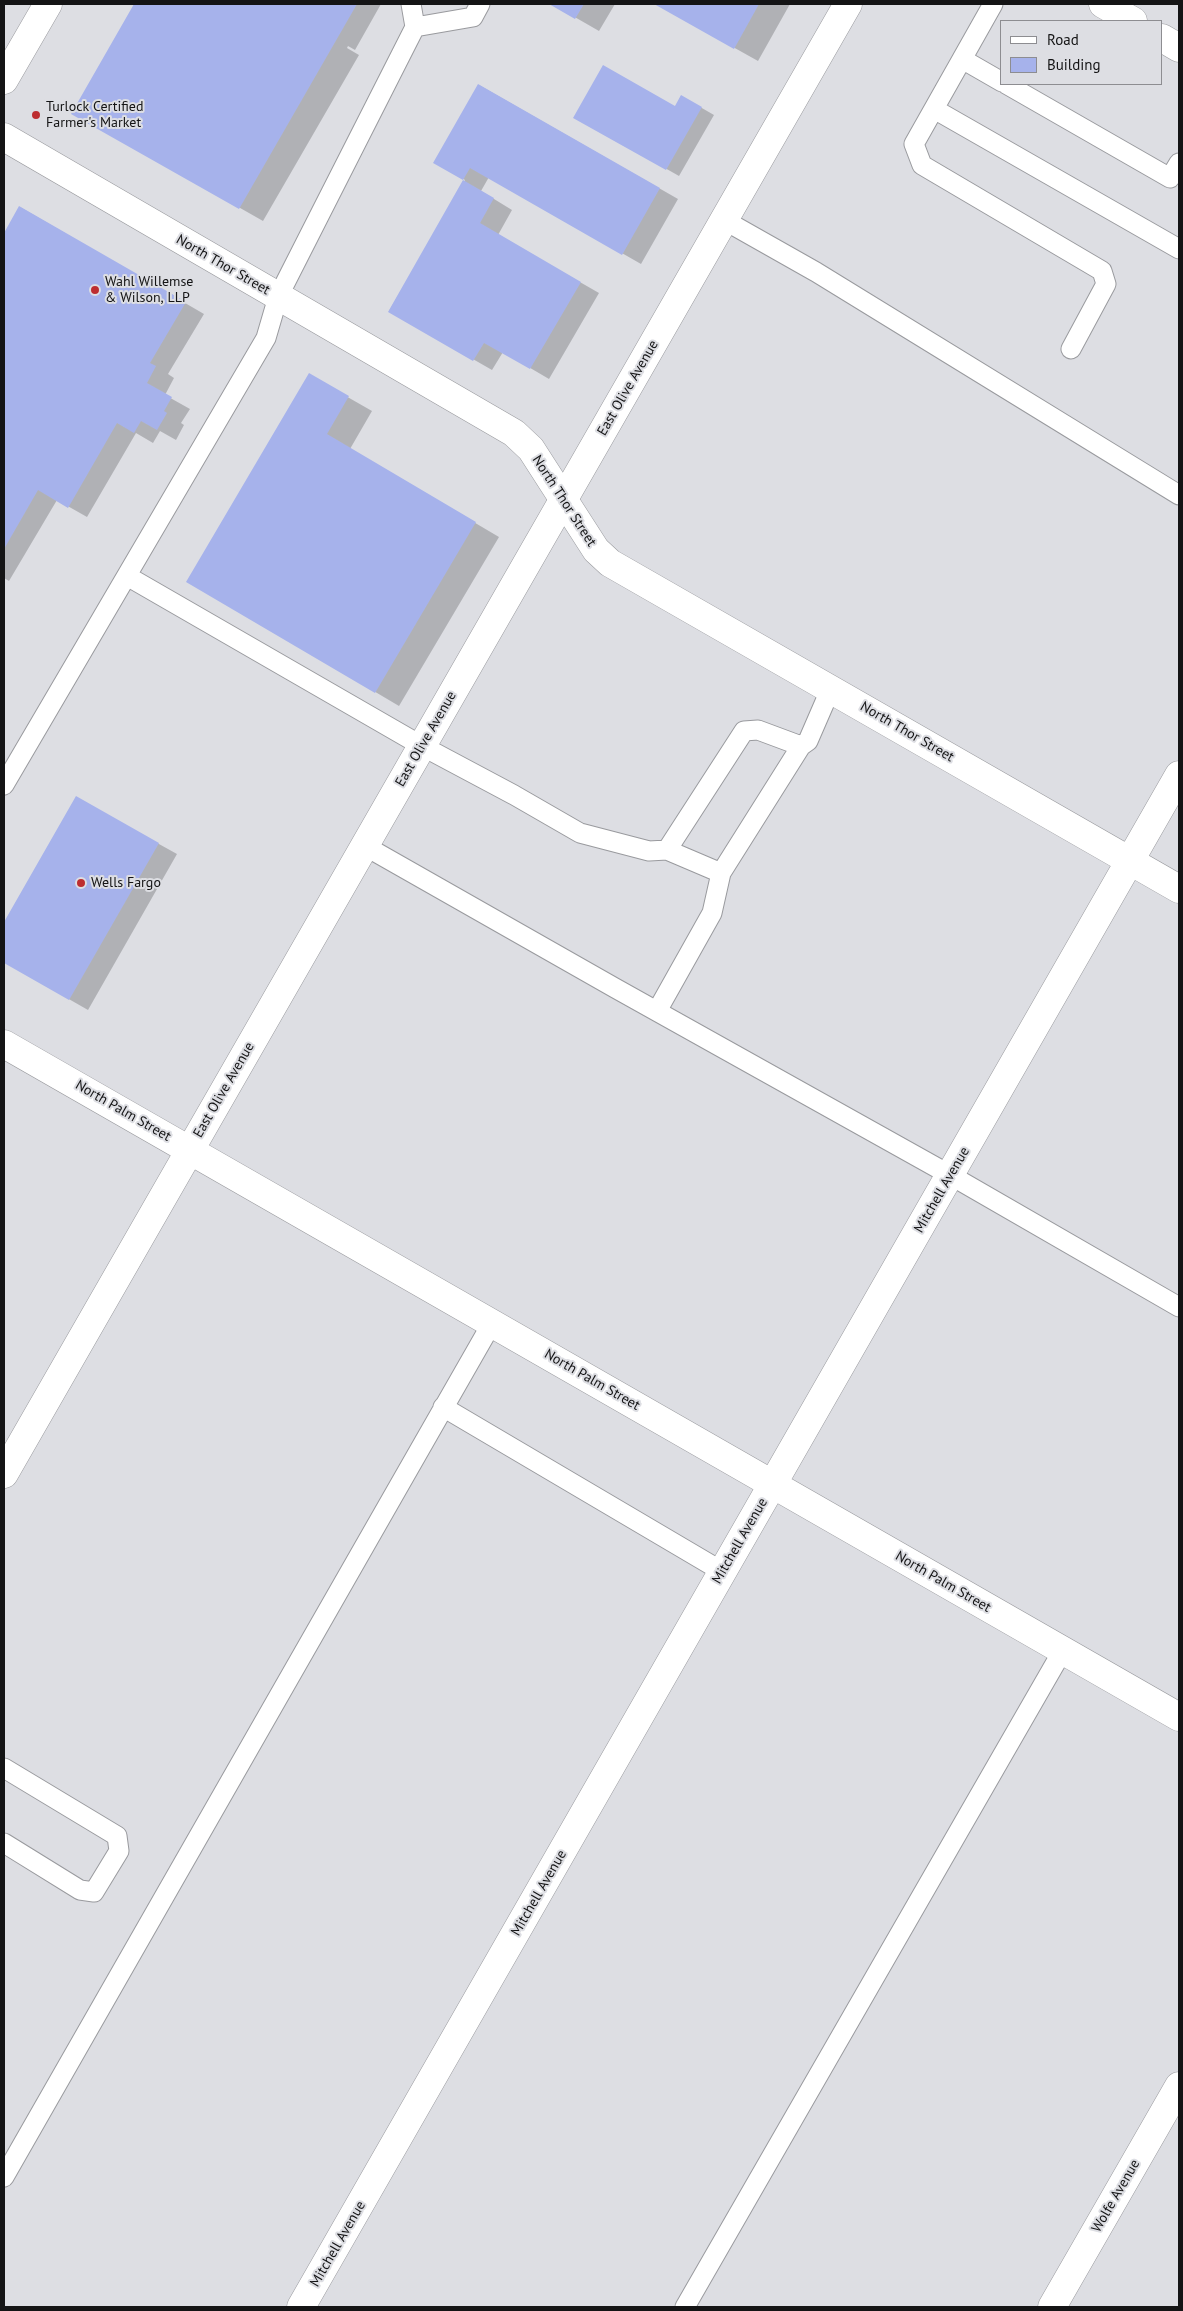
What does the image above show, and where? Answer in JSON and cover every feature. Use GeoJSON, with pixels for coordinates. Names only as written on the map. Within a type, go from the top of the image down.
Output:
{"type":"FeatureCollection","features":[{"type":"Feature","properties":{"kind":"street"},"geometry":{"type":"LineString","coordinates":[[4,80],[48,4]]}},
{"type":"Feature","properties":{"kind":"street","name":"East Olive Avenue"},"geometry":{"type":"LineString","coordinates":[[4,1474],[848,4]]}},
{"type":"Feature","properties":{"kind":"street"},"geometry":{"type":"LineString","coordinates":[[1103,4],[1131,20]]}},
{"type":"Feature","properties":{"kind":"street"},"geometry":{"type":"LineString","coordinates":[[1163,39],[1179,48]]}},
{"type":"Feature","properties":{"kind":"street","name":"North Thor Street"},"geometry":{"type":"LineString","coordinates":[[4,137],[514,433],[530,450],[596,550],[610,563],[1179,889]]}},
{"type":"Feature","properties":{"kind":"street","name":"Mitchell Avenue"},"geometry":{"type":"LineString","coordinates":[[302,2307],[1179,775]]}},
{"type":"Feature","properties":{"kind":"street","name":"North Palm Street"},"geometry":{"type":"LineString","coordinates":[[4,1044],[1179,1717]]}},
{"type":"Feature","properties":{"kind":"street","name":"Wolfe Avenue"},"geometry":{"type":"LineString","coordinates":[[1052,2307],[1179,2086]]}},
{"type":"Feature","properties":{"kind":"lane"},"geometry":{"type":"LineString","coordinates":[[4,785],[266,338],[278,297],[415,27],[410,4]]}},
{"type":"Feature","properties":{"kind":"lane"},"geometry":{"type":"LineString","coordinates":[[415,27],[473,17],[480,4]]}},
{"type":"Feature","properties":{"kind":"lane"},"geometry":{"type":"LineString","coordinates":[[993,4],[914,144],[922,165],[1102,271],[1106,284],[1070,349]]}},
{"type":"Feature","properties":{"kind":"lane"},"geometry":{"type":"LineString","coordinates":[[962,59],[1000,81]]}},
{"type":"Feature","properties":{"kind":"lane"},"geometry":{"type":"LineString","coordinates":[[1008,85],[1176,175]]}},
{"type":"Feature","properties":{"kind":"lane"},"geometry":{"type":"LineString","coordinates":[[934,108],[1179,249]]}},
{"type":"Feature","properties":{"kind":"lane"},"geometry":{"type":"LineString","coordinates":[[724,220],[816,272],[1179,495]]}},
{"type":"Feature","properties":{"kind":"lane"},"geometry":{"type":"LineString","coordinates":[[127,576],[422,746],[580,833],[649,851],[667,850],[721,873]]}},
{"type":"Feature","properties":{"kind":"lane"},"geometry":{"type":"LineString","coordinates":[[657,1011],[712,913],[721,873],[801,746],[808,741],[831,688]]}},
{"type":"Feature","properties":{"kind":"lane"},"geometry":{"type":"LineString","coordinates":[[667,850],[744,731],[758,730],[801,746]]}},
{"type":"Feature","properties":{"kind":"lane"},"geometry":{"type":"LineString","coordinates":[[365,846],[950,1175],[1179,1307]]}},
{"type":"Feature","properties":{"kind":"lane"},"geometry":{"type":"LineString","coordinates":[[4,2177],[492,1323]]}},
{"type":"Feature","properties":{"kind":"lane"},"geometry":{"type":"LineString","coordinates":[[443,1407],[723,1572]]}},
{"type":"Feature","properties":{"kind":"lane"},"geometry":{"type":"LineString","coordinates":[[685,2307],[1063,1650]]}},
{"type":"Feature","properties":{"kind":"lane"},"geometry":{"type":"LineString","coordinates":[[4,1768],[117,1836],[119,1850],[94,1892],[80,1890],[4,1843]]}},
{"type":"Feature","properties":{"kind":"building"},"geometry":{"type":"Polygon","coordinates":[[[134,4],[357,4],[239,209],[71,114],[134,4]]]}},
{"type":"Feature","properties":{"kind":"building"},"geometry":{"type":"Polygon","coordinates":[[[549,4],[584,4],[575,19],[549,4]]]}},
{"type":"Feature","properties":{"kind":"building"},"geometry":{"type":"Polygon","coordinates":[[[654,4],[759,4],[734,49],[654,4]]]}},
{"type":"Feature","properties":{"kind":"building"},"geometry":{"type":"Polygon","coordinates":[[[603,65],[675,106],[681,95],[702,107],[666,170],[573,118],[603,65]]]}},
{"type":"Feature","properties":{"kind":"building"},"geometry":{"type":"Polygon","coordinates":[[[478,84],[660,188],[622,255],[470,168],[463,180],[433,163],[478,84]]]}},
{"type":"Feature","properties":{"kind":"building"},"geometry":{"type":"Polygon","coordinates":[[[463,180],[494,198],[480,223],[581,282],[530,369],[484,343],[473,361],[388,312],[463,180]]]}},
{"type":"Feature","properties":{"kind":"building"},"geometry":{"type":"Polygon","coordinates":[[[19,206],[186,302],[150,363],[156,366],[147,383],[172,397],[164,411],[167,413],[157,430],[141,421],[134,433],[117,423],[68,508],[38,490],[4,549],[4,233],[19,206]]]}},
{"type":"Feature","properties":{"kind":"building"},"geometry":{"type":"Polygon","coordinates":[[[309,373],[349,396],[327,434],[476,522],[375,693],[186,582],[309,373]]]}},
{"type":"Feature","properties":{"kind":"building","name":"Wells Fargo"},"geometry":{"type":"Polygon","coordinates":[[[76,796],[159,843],[69,1000],[4,963],[4,922],[76,796]]]}},
{"type":"Feature","properties":{"kind":"place","name":"Turlock Certified Farmer's Market"},"geometry":{"type":"Point","coordinates":[36,115]}},
{"type":"Feature","properties":{"kind":"place","name":"Wahl Willemse & Wilson, LLP"},"geometry":{"type":"Point","coordinates":[95,290]}},
{"type":"Feature","properties":{"kind":"place","name":"Wells Fargo"},"geometry":{"type":"Point","coordinates":[81,883]}}]}
